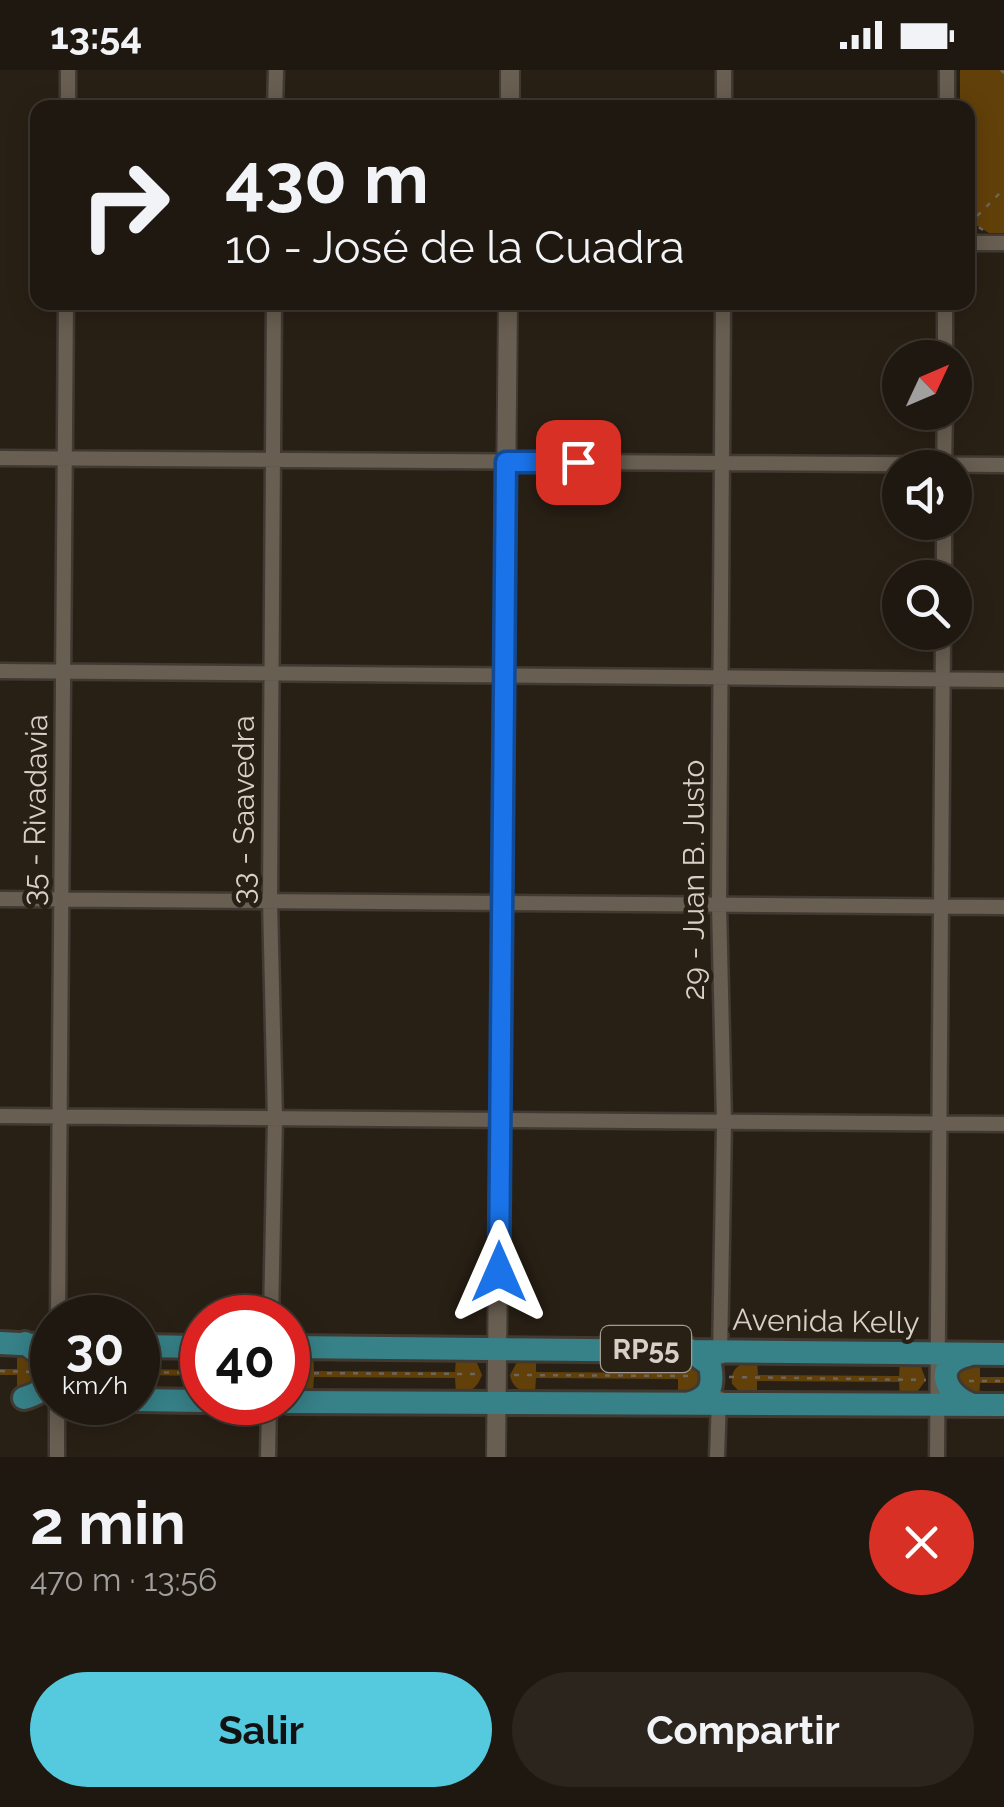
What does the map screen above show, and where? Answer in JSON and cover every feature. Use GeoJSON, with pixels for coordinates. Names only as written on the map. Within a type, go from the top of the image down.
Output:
{"type":"FeatureCollection","features":[{"type":"Feature","properties":{"kind":"main road"},"geometry":{"type":"LineString","coordinates":[[0,1344],[30,1344]]}},
{"type":"Feature","properties":{"kind":"main road"},"geometry":{"type":"LineString","coordinates":[[25,1344],[30,1348]]}},
{"type":"Feature","properties":{"kind":"main road"},"geometry":{"type":"LineString","coordinates":[[687,1404],[702,1400],[716,1376],[710,1365],[688,1349]]}},
{"type":"Feature","properties":{"kind":"main road","name":"Avenida Kelly"},"geometry":{"type":"LineString","coordinates":[[310,1350],[720,1349],[1004,1354]]}},
{"type":"Feature","properties":{"kind":"main road"},"geometry":{"type":"LineString","coordinates":[[971,1354],[957,1357],[942,1380],[958,1400],[973,1405]]}},
{"type":"Feature","properties":{"kind":"main road"},"geometry":{"type":"LineString","coordinates":[[24,1398],[30,1396]]}},
{"type":"Feature","properties":{"kind":"main road"},"geometry":{"type":"LineString","coordinates":[[0,1398],[30,1398]]}},
{"type":"Feature","properties":{"kind":"main road","name":"RP55"},"geometry":{"type":"LineString","coordinates":[[310,1399],[1004,1405]]}},
{"type":"Feature","properties":{"kind":"street"},"geometry":{"type":"LineString","coordinates":[[68,70],[68,100]]}},
{"type":"Feature","properties":{"kind":"street"},"geometry":{"type":"LineString","coordinates":[[275,100],[276,70]]}},
{"type":"Feature","properties":{"kind":"street"},"geometry":{"type":"LineString","coordinates":[[510,70],[510,100]]}},
{"type":"Feature","properties":{"kind":"street"},"geometry":{"type":"LineString","coordinates":[[724,70],[724,100]]}},
{"type":"Feature","properties":{"kind":"street"},"geometry":{"type":"LineString","coordinates":[[947,70],[947,100]]}},
{"type":"Feature","properties":{"kind":"street"},"geometry":{"type":"LineString","coordinates":[[975,243],[1004,243]]}},
{"type":"Feature","properties":{"kind":"street","name":"35 - Rivadavia"},"geometry":{"type":"LineString","coordinates":[[58,1295],[66,310]]}},
{"type":"Feature","properties":{"kind":"street","name":"33 - Saavedra"},"geometry":{"type":"LineString","coordinates":[[271,1295],[275,1118],[270,901],[274,310]]}},
{"type":"Feature","properties":{"kind":"street"},"geometry":{"type":"LineString","coordinates":[[496,1457],[508,310]]}},
{"type":"Feature","properties":{"kind":"street","name":"29 - Juan B. Justo"},"geometry":{"type":"LineString","coordinates":[[718,1457],[716,1376],[720,1349],[724,1122],[719,905],[722,310]]}},
{"type":"Feature","properties":{"kind":"street"},"geometry":{"type":"LineString","coordinates":[[945,340],[946,310]]}},
{"type":"Feature","properties":{"kind":"street"},"geometry":{"type":"LineString","coordinates":[[0,458],[882,465]]}},
{"type":"Feature","properties":{"kind":"street"},"geometry":{"type":"LineString","coordinates":[[972,466],[1004,466]]}},
{"type":"Feature","properties":{"kind":"street"},"geometry":{"type":"LineString","coordinates":[[937,1457],[942,1380],[938,1354],[943,650]]}},
{"type":"Feature","properties":{"kind":"street"},"geometry":{"type":"LineString","coordinates":[[0,671],[1004,680]]}},
{"type":"Feature","properties":{"kind":"street"},"geometry":{"type":"LineString","coordinates":[[0,899],[1004,907]]}},
{"type":"Feature","properties":{"kind":"street"},"geometry":{"type":"LineString","coordinates":[[0,1116],[1004,1124]]}},
{"type":"Feature","properties":{"kind":"street"},"geometry":{"type":"LineString","coordinates":[[55,1425],[56,1457]]}},
{"type":"Feature","properties":{"kind":"street"},"geometry":{"type":"LineString","coordinates":[[268,1457],[269,1425]]}},
{"type":"Feature","properties":{"kind":"path"},"geometry":{"type":"LineString","coordinates":[[975,217],[1004,189]]}},
{"type":"Feature","properties":{"kind":"path"},"geometry":{"type":"LineString","coordinates":[[0,1372],[30,1372]]}},
{"type":"Feature","properties":{"kind":"path"},"geometry":{"type":"LineString","coordinates":[[310,1373],[1004,1380]]}},
{"type":"Feature","properties":{"kind":"shaded area"},"geometry":{"type":"Polygon","coordinates":[[[960,70],[1004,70],[1004,233],[989,233],[975,224],[975,100],[960,100],[960,70]]]}},
{"type":"Feature","properties":{"kind":"shaded area"},"geometry":{"type":"Polygon","coordinates":[[[17,1354],[30,1358],[30,1387],[17,1391],[17,1375],[0,1375],[0,1369],[17,1369],[17,1354]]]}},
{"type":"Feature","properties":{"kind":"shaded area"},"geometry":{"type":"Polygon","coordinates":[[[313,1355],[314,1371],[455,1372],[456,1357],[477,1363],[482,1375],[472,1389],[461,1393],[456,1393],[455,1378],[314,1377],[313,1392],[313,1355]]]}},
{"type":"Feature","properties":{"kind":"shaded area"},"geometry":{"type":"Polygon","coordinates":[[[536,1357],[536,1372],[678,1373],[679,1358],[700,1364],[702,1382],[693,1393],[678,1395],[678,1379],[536,1378],[535,1393],[522,1391],[510,1375],[517,1362],[536,1357]]]}},
{"type":"Feature","properties":{"kind":"shaded area"},"geometry":{"type":"Polygon","coordinates":[[[757,1360],[758,1375],[899,1376],[900,1361],[921,1367],[926,1380],[914,1396],[900,1398],[899,1382],[757,1381],[757,1396],[742,1394],[732,1384],[733,1373],[742,1364],[757,1360]]]}},
{"type":"Feature","properties":{"kind":"shaded area"},"geometry":{"type":"Polygon","coordinates":[[[980,1361],[980,1377],[1004,1377],[1004,1383],[980,1383],[979,1398],[959,1391],[956,1373],[961,1367],[980,1361]]]}},
{"type":"Feature","properties":{"kind":"shaded area"},"geometry":{"type":"Polygon","coordinates":[[[160,1369],[180,1370],[180,1376],[160,1375],[160,1369]]]}},
{"type":"Feature","properties":{"kind":"route"},"geometry":{"type":"LineString","coordinates":[[499,1272],[506,462],[578,462]]}}]}
